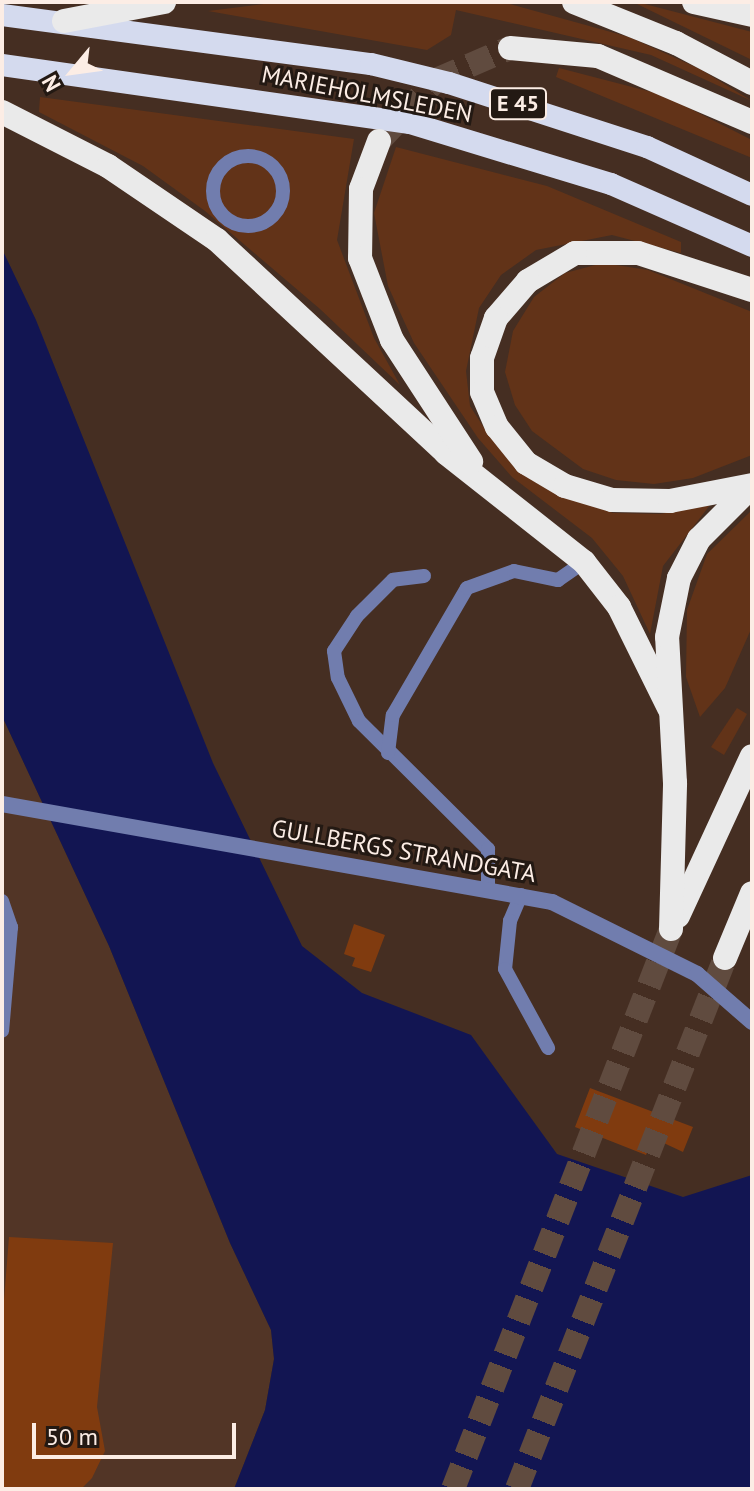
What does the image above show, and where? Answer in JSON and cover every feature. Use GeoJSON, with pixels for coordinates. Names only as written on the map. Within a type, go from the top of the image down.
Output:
{"type":"FeatureCollection","features":[{"type":"Feature","properties":{"kind":"highway"},"geometry":{"type":"LineString","coordinates":[[64,21],[164,2]]}},
{"type":"Feature","properties":{"kind":"highway"},"geometry":{"type":"LineString","coordinates":[[574,2],[665,37],[752,83]]}},
{"type":"Feature","properties":{"kind":"highway"},"geometry":{"type":"LineString","coordinates":[[694,2],[752,15]]}},
{"type":"Feature","properties":{"kind":"highway","name":"MARIEHOLMSLEDEN"},"geometry":{"type":"LineString","coordinates":[[2,15],[371,64],[449,83],[647,147],[752,195]]}},
{"type":"Feature","properties":{"kind":"highway"},"geometry":{"type":"LineString","coordinates":[[510,48],[598,56],[752,122]]}},
{"type":"Feature","properties":{"kind":"highway","name":"MARIEHOLMSLEDEN"},"geometry":{"type":"LineString","coordinates":[[2,65],[410,123],[611,184],[752,246]]}},
{"type":"Feature","properties":{"kind":"highway"},"geometry":{"type":"LineString","coordinates":[[2,112],[108,166],[224,231],[502,500],[584,562],[619,607],[669,708]]}},
{"type":"Feature","properties":{"kind":"highway"},"geometry":{"type":"LineString","coordinates":[[379,141],[361,189],[357,222],[368,282],[392,340],[419,387],[502,500]]}},
{"type":"Feature","properties":{"kind":"highway"},"geometry":{"type":"LineString","coordinates":[[752,290],[638,253],[575,253],[528,281],[496,318],[482,358],[482,392],[497,427],[526,463],[565,486],[612,500],[670,501],[752,486]]}},
{"type":"Feature","properties":{"kind":"highway"},"geometry":{"type":"LineString","coordinates":[[752,486],[699,539],[679,578],[667,637],[676,862],[671,929],[752,756]]}},
{"type":"Feature","properties":{"kind":"highway"},"geometry":{"type":"LineString","coordinates":[[725,958],[752,893]]}},
{"type":"Feature","properties":{"kind":"street","name":"GULLBERGS STRANDGATA"},"geometry":{"type":"LineString","coordinates":[[10,805],[552,902],[628,936],[697,974],[752,1022]]}},
{"type":"Feature","properties":{"kind":"lane"},"geometry":{"type":"LineString","coordinates":[[241,157],[265,161],[274,168],[283,191],[275,214],[254,226],[224,231],[215,204],[214,180],[230,161],[241,157]]}},
{"type":"Feature","properties":{"kind":"lane"},"geometry":{"type":"LineString","coordinates":[[388,753],[393,715],[467,588],[514,571],[558,580],[584,562]]}},
{"type":"Feature","properties":{"kind":"lane"},"geometry":{"type":"LineString","coordinates":[[424,576],[393,580],[357,616],[334,651],[338,678],[359,721],[488,849],[488,890]]}},
{"type":"Feature","properties":{"kind":"lane"},"geometry":{"type":"LineString","coordinates":[[521,895],[510,921],[505,969],[548,1048]]}},
{"type":"Feature","properties":{"kind":"lane"},"geometry":{"type":"LineString","coordinates":[[2,901],[11,927],[2,1031]]}},
{"type":"Feature","properties":{"kind":"shaded area"},"geometry":{"type":"Polygon","coordinates":[[[279,2],[503,2],[629,37],[700,69],[752,101],[651,55],[456,10],[451,35],[427,50],[208,11],[279,2]]]}},
{"type":"Feature","properties":{"kind":"shaded area"},"geometry":{"type":"Polygon","coordinates":[[[637,4],[752,32],[752,60],[637,4]]]}},
{"type":"Feature","properties":{"kind":"shaded area"},"geometry":{"type":"Polygon","coordinates":[[[559,68],[663,95],[752,140],[752,158],[556,77],[559,68]]]}},
{"type":"Feature","properties":{"kind":"shaded area"},"geometry":{"type":"Polygon","coordinates":[[[40,97],[354,139],[337,240],[374,338],[400,385],[320,309],[205,211],[143,166],[39,112],[40,97]]]}},
{"type":"Feature","properties":{"kind":"shaded area"},"geometry":{"type":"Polygon","coordinates":[[[396,147],[547,186],[681,242],[681,253],[612,235],[536,250],[501,275],[479,308],[466,371],[470,406],[488,434],[555,490],[613,513],[660,514],[710,505],[663,566],[650,634],[623,576],[592,538],[512,477],[478,438],[414,343],[388,286],[374,213],[396,147]]]}},
{"type":"Feature","properties":{"kind":"shaded area"},"geometry":{"type":"Polygon","coordinates":[[[2,249],[36,320],[213,763],[302,946],[362,993],[471,1035],[557,1154],[683,1197],[752,1175],[752,1489],[234,1489],[265,1410],[274,1359],[271,1330],[230,1243],[109,946],[2,716],[2,249]]]}},
{"type":"Feature","properties":{"kind":"shaded area"},"geometry":{"type":"Polygon","coordinates":[[[603,263],[648,270],[752,312],[752,455],[693,478],[654,484],[616,480],[583,469],[532,431],[515,405],[505,372],[513,331],[534,297],[565,273],[603,263]]]}},
{"type":"Feature","properties":{"kind":"shaded area"},"geometry":{"type":"Polygon","coordinates":[[[752,510],[752,627],[725,688],[700,717],[686,677],[687,610],[707,554],[752,510]]]}},
{"type":"Feature","properties":{"kind":"shaded area"},"geometry":{"type":"Polygon","coordinates":[[[737,708],[747,714],[724,755],[711,747],[737,708]]]}},
{"type":"Feature","properties":{"kind":"shaded area"},"geometry":{"type":"Polygon","coordinates":[[[2,716],[109,946],[230,1243],[271,1330],[274,1359],[265,1410],[234,1489],[2,1489],[2,716]]]}},
{"type":"Feature","properties":{"kind":"building"},"geometry":{"type":"Polygon","coordinates":[[[354,924],[385,935],[371,972],[352,966],[355,958],[344,954],[354,924]]]}},
{"type":"Feature","properties":{"kind":"building"},"geometry":{"type":"Polygon","coordinates":[[[590,1088],[693,1127],[683,1152],[653,1138],[646,1155],[575,1127],[590,1088]]]}},
{"type":"Feature","properties":{"kind":"building"},"geometry":{"type":"Polygon","coordinates":[[[9,1237],[113,1243],[97,1407],[105,1451],[92,1478],[81,1489],[2,1489],[2,1325],[9,1237]]]}},
{"type":"Feature","properties":{"kind":"tunnel"},"geometry":{"type":"LineString","coordinates":[[379,141],[436,80],[510,48]]}},
{"type":"Feature","properties":{"kind":"tunnel"},"geometry":{"type":"LineString","coordinates":[[453,1489],[671,929]]}},
{"type":"Feature","properties":{"kind":"tunnel"},"geometry":{"type":"LineString","coordinates":[[517,1489],[725,958]]}}]}
